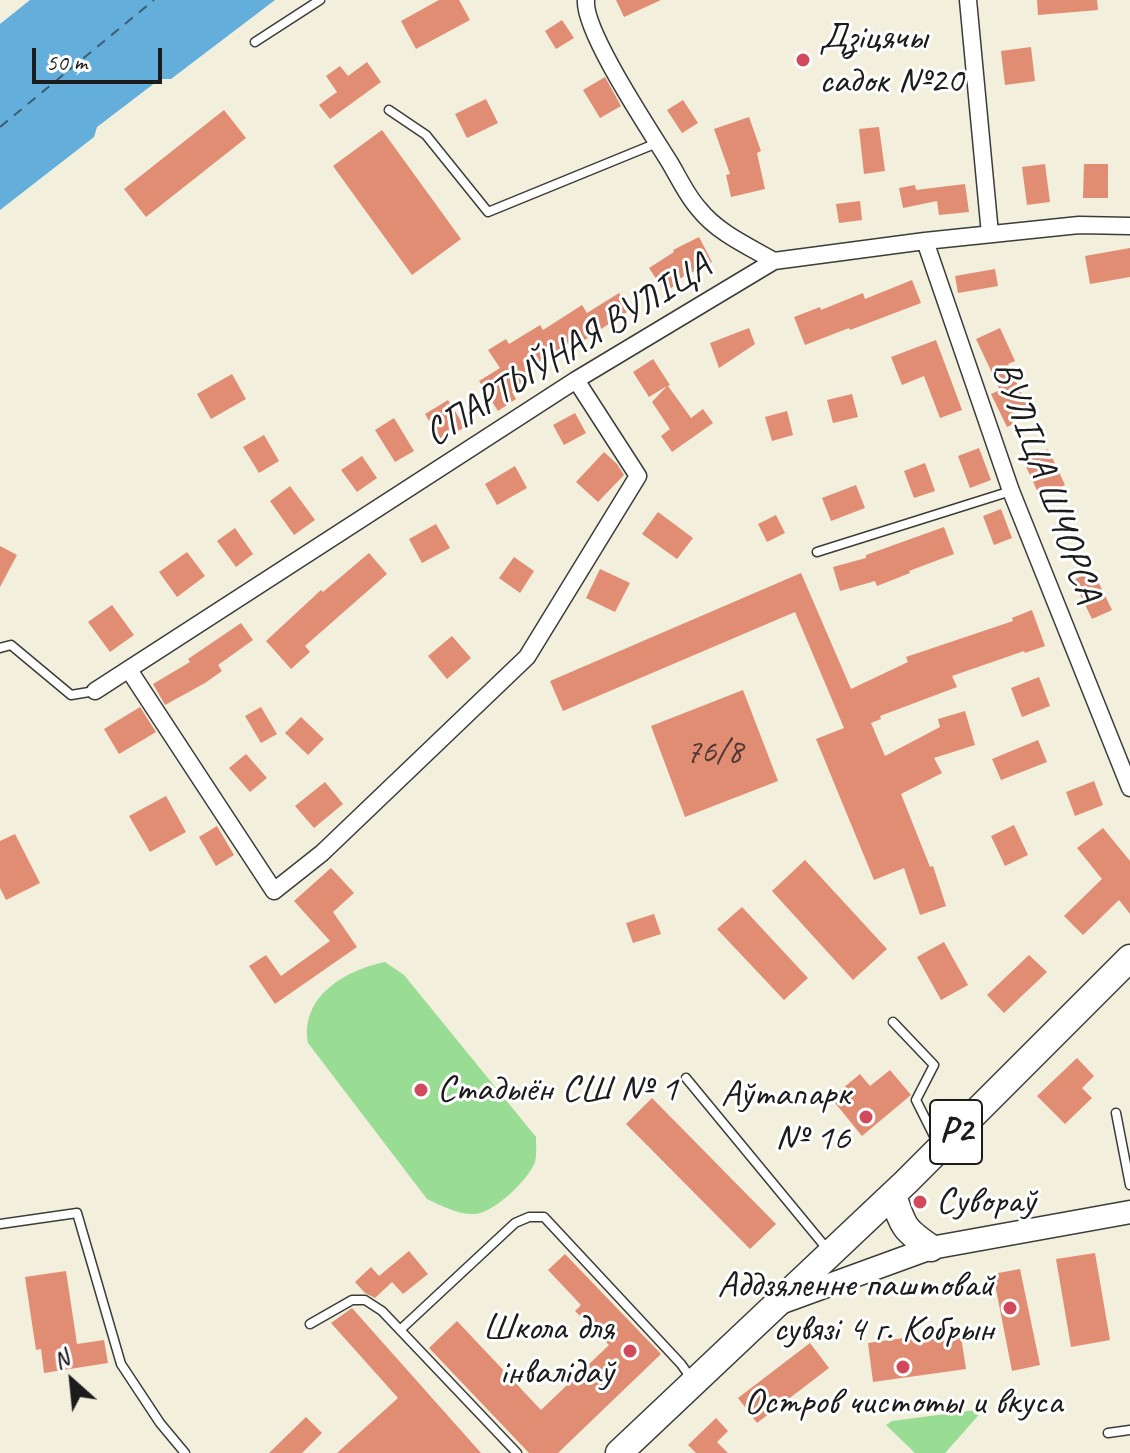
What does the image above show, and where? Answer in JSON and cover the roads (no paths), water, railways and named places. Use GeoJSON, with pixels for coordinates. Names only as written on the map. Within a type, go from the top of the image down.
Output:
{"type":"FeatureCollection","features":[{"type":"Feature","properties":{"kind":"main road","name":"Р2"},"geometry":{"type":"LineString","coordinates":[[619,1453],[893,1195],[1130,958]]}},
{"type":"Feature","properties":{"kind":"main road"},"geometry":{"type":"LineString","coordinates":[[893,1195],[906,1229],[931,1248]]}},
{"type":"Feature","properties":{"kind":"main road"},"geometry":{"type":"LineString","coordinates":[[779,1303],[931,1248],[1130,1212]]}},
{"type":"Feature","properties":{"kind":"street"},"geometry":{"type":"LineString","coordinates":[[586,0],[596,37],[698,209],[719,229],[774,261]]}},
{"type":"Feature","properties":{"kind":"street"},"geometry":{"type":"LineString","coordinates":[[968,0],[990,234]]}},
{"type":"Feature","properties":{"kind":"street","name":"СПАРТЫЎНАЯ ВУЛІЦА"},"geometry":{"type":"LineString","coordinates":[[95,691],[576,380],[774,261],[1079,225],[1130,226]]}},
{"type":"Feature","properties":{"kind":"street","name":"ВУЛІЦА ШЧОРСА"},"geometry":{"type":"LineString","coordinates":[[925,241],[1011,491],[1130,788]]}},
{"type":"Feature","properties":{"kind":"street"},"geometry":{"type":"LineString","coordinates":[[129,670],[274,891],[322,853],[527,657],[638,476],[576,380]]}},
{"type":"Feature","properties":{"kind":"lane"},"geometry":{"type":"LineString","coordinates":[[255,42],[320,0]]}},
{"type":"Feature","properties":{"kind":"lane"},"geometry":{"type":"LineString","coordinates":[[389,110],[426,135],[488,212],[658,143]]}},
{"type":"Feature","properties":{"kind":"lane"},"geometry":{"type":"LineString","coordinates":[[817,552],[1011,491]]}},
{"type":"Feature","properties":{"kind":"lane"},"geometry":{"type":"LineString","coordinates":[[0,648],[11,645],[71,695],[95,691]]}},
{"type":"Feature","properties":{"kind":"lane"},"geometry":{"type":"LineString","coordinates":[[893,1022],[934,1065],[916,1100],[940,1148]]}},
{"type":"Feature","properties":{"kind":"lane"},"geometry":{"type":"LineString","coordinates":[[686,1078],[830,1253]]}},
{"type":"Feature","properties":{"kind":"lane"},"geometry":{"type":"LineString","coordinates":[[1116,1113],[1130,1185]]}},
{"type":"Feature","properties":{"kind":"lane"},"geometry":{"type":"LineString","coordinates":[[0,1224],[77,1213],[121,1364],[160,1423],[185,1453]]}},
{"type":"Feature","properties":{"kind":"lane"},"geometry":{"type":"LineString","coordinates":[[400,1330],[515,1223],[529,1217],[544,1217],[681,1364],[693,1382]]}},
{"type":"Feature","properties":{"kind":"lane"},"geometry":{"type":"LineString","coordinates":[[310,1324],[352,1300],[365,1300],[382,1311],[517,1453]]}},
{"type":"Feature","properties":{"kind":"lane"},"geometry":{"type":"LineString","coordinates":[[1108,1433],[1130,1430]]}},
{"type":"Feature","properties":{"kind":"water"},"geometry":{"type":"Polygon","coordinates":[[[30,0],[275,0],[171,79],[160,79],[97,127],[94,137],[0,210],[0,24],[30,0]]]}},
{"type":"Feature","properties":{"kind":"place","name":"Дзіцячы садок №20"},"geometry":{"type":"Point","coordinates":[803,60]}},
{"type":"Feature","properties":{"kind":"place","name":"Стадыён СШ № 1"},"geometry":{"type":"Point","coordinates":[421,1090]}},
{"type":"Feature","properties":{"kind":"place","name":"Аўтапарк № 16"},"geometry":{"type":"Point","coordinates":[866,1117]}},
{"type":"Feature","properties":{"kind":"place","name":"Сувораў"},"geometry":{"type":"Point","coordinates":[920,1202]}},
{"type":"Feature","properties":{"kind":"place","name":"Аддзяленне паштовай сувязі 4 г. Кобрын"},"geometry":{"type":"Point","coordinates":[1010,1308]}},
{"type":"Feature","properties":{"kind":"place","name":"Школа для інвалідаў"},"geometry":{"type":"Point","coordinates":[630,1351]}},
{"type":"Feature","properties":{"kind":"place","name":"Остров чистоты и вкуса"},"geometry":{"type":"Point","coordinates":[903,1367]}}]}
